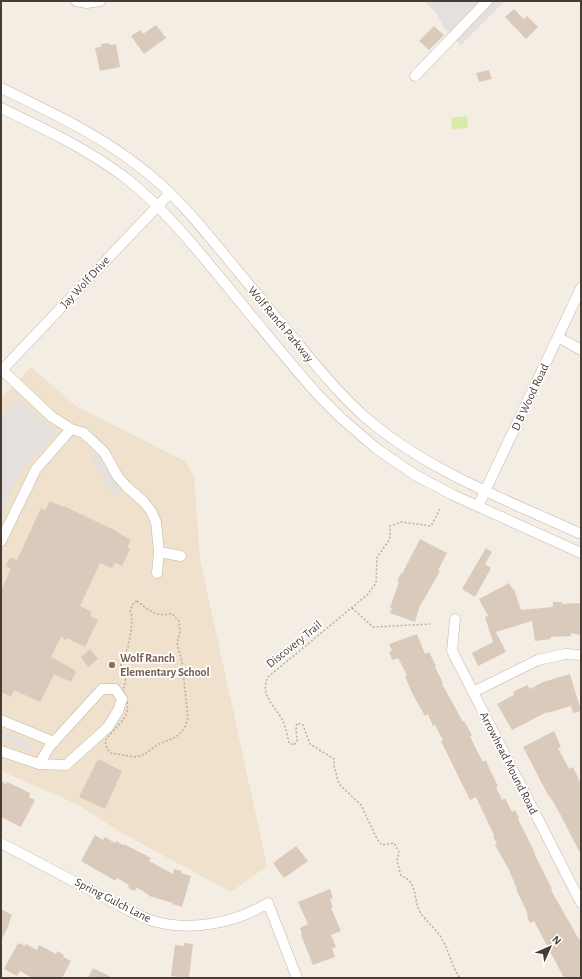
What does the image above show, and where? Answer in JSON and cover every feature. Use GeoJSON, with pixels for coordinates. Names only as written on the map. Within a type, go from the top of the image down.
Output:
{"type":"FeatureCollection","features":[{"type":"Feature","properties":{"kind":"street"},"geometry":{"type":"LineString","coordinates":[[76,1],[87,3],[100,1]]}},
{"type":"Feature","properties":{"kind":"street"},"geometry":{"type":"LineString","coordinates":[[415,76],[487,1]]}},
{"type":"Feature","properties":{"kind":"street","name":"Wolf Ranch Parkway"},"geometry":{"type":"LineString","coordinates":[[1,88],[102,139],[133,162],[170,193],[202,228],[316,366],[354,406],[381,429],[418,456],[458,478],[581,534]]}},
{"type":"Feature","properties":{"kind":"street","name":"Wolf Ranch Parkway"},"geometry":{"type":"LineString","coordinates":[[1,108],[60,136],[85,151],[127,180],[157,206],[180,230],[309,384],[341,418],[377,449],[401,466],[431,484],[581,553]]}},
{"type":"Feature","properties":{"kind":"street","name":"Jay Wolf Drive"},"geometry":{"type":"LineString","coordinates":[[1,370],[170,193]]}},
{"type":"Feature","properties":{"kind":"street","name":"D B Wood Road"},"geometry":{"type":"LineString","coordinates":[[478,506],[581,288]]}},
{"type":"Feature","properties":{"kind":"street"},"geometry":{"type":"LineString","coordinates":[[558,337],[581,350]]}},
{"type":"Feature","properties":{"kind":"street"},"geometry":{"type":"LineString","coordinates":[[1,370],[52,417],[71,429],[84,433],[104,452],[118,477],[144,502],[151,511],[156,522],[159,552],[157,573]]}},
{"type":"Feature","properties":{"kind":"street"},"geometry":{"type":"LineString","coordinates":[[1,541],[36,469],[71,429]]}},
{"type":"Feature","properties":{"kind":"street"},"geometry":{"type":"LineString","coordinates":[[159,552],[181,556]]}},
{"type":"Feature","properties":{"kind":"street","name":"Arrowhead Mound Road"},"geometry":{"type":"LineString","coordinates":[[455,619],[452,651],[581,903]]}},
{"type":"Feature","properties":{"kind":"street"},"geometry":{"type":"LineString","coordinates":[[473,692],[538,660],[566,654],[581,655]]}},
{"type":"Feature","properties":{"kind":"street"},"geometry":{"type":"LineString","coordinates":[[1,751],[39,764],[66,765],[108,727],[118,711],[122,699],[115,689],[102,689],[54,742],[39,764]]}},
{"type":"Feature","properties":{"kind":"street"},"geometry":{"type":"LineString","coordinates":[[1,720],[54,742]]}},
{"type":"Feature","properties":{"kind":"street","name":"Spring Gulch Lane"},"geometry":{"type":"LineString","coordinates":[[1,843],[130,911],[152,921],[176,925],[205,925],[253,912],[268,903],[297,978]]}},
{"type":"Feature","properties":{"kind":"path","name":"Discovery Trail"},"geometry":{"type":"LineString","coordinates":[[440,509],[431,526],[401,522],[390,526],[390,539],[378,557],[376,584],[367,596],[268,677],[265,683],[265,691],[272,705],[281,717],[289,743],[294,745],[297,741],[297,723],[303,725],[310,744],[334,759],[334,766],[339,784],[361,805],[377,839],[382,845],[394,843],[399,852],[398,861],[401,876],[405,877],[414,887],[415,899],[420,912],[443,940],[454,969],[460,978]]}},
{"type":"Feature","properties":{"kind":"path"},"geometry":{"type":"LineString","coordinates":[[137,601],[152,613],[170,614],[174,616],[181,625],[177,643],[182,662],[188,718],[184,729],[176,737],[157,745],[145,754],[136,757],[108,752],[105,741],[122,723],[128,709],[128,700],[123,691],[124,684],[126,678],[121,667],[121,663],[128,647],[132,632],[132,617],[130,610],[134,602],[137,601]]}},
{"type":"Feature","properties":{"kind":"path"},"geometry":{"type":"LineString","coordinates":[[352,608],[373,627],[430,624]]}},
{"type":"Feature","properties":{"kind":"shaded area"},"geometry":{"type":"Polygon","coordinates":[[[424,1],[505,1],[461,45],[443,26],[437,14],[424,1]]]}},
{"type":"Feature","properties":{"kind":"shaded area","name":"Wolf Ranch Elementary School"},"geometry":{"type":"Polygon","coordinates":[[[31,367],[76,406],[186,462],[194,477],[200,559],[267,866],[231,892],[120,832],[79,805],[1,771],[1,398],[31,367]]]}},
{"type":"Feature","properties":{"kind":"shaded area"},"geometry":{"type":"Polygon","coordinates":[[[17,399],[57,432],[22,469],[1,514],[1,417],[17,399]]]}},
{"type":"Feature","properties":{"kind":"shaded area"},"geometry":{"type":"Polygon","coordinates":[[[97,453],[121,493],[114,497],[90,458],[97,453]]]}},
{"type":"Feature","properties":{"kind":"shaded area"},"geometry":{"type":"Polygon","coordinates":[[[1,730],[34,745],[30,752],[1,739],[1,730]]]}},
{"type":"Feature","properties":{"kind":"green space"},"geometry":{"type":"Polygon","coordinates":[[[467,116],[468,128],[452,129],[451,118],[467,116]]]}},
{"type":"Feature","properties":{"kind":"building"},"geometry":{"type":"Polygon","coordinates":[[[514,9],[524,19],[527,16],[538,27],[526,39],[505,17],[514,9]]]}},
{"type":"Feature","properties":{"kind":"building"},"geometry":{"type":"Polygon","coordinates":[[[156,25],[166,38],[144,54],[131,36],[140,30],[143,34],[156,25]]]}},
{"type":"Feature","properties":{"kind":"building"},"geometry":{"type":"Polygon","coordinates":[[[434,26],[444,35],[429,50],[419,41],[434,26]]]}},
{"type":"Feature","properties":{"kind":"building"},"geometry":{"type":"Polygon","coordinates":[[[109,43],[110,45],[116,44],[120,67],[100,71],[95,48],[101,47],[101,44],[109,43]]]}},
{"type":"Feature","properties":{"kind":"building"},"geometry":{"type":"Polygon","coordinates":[[[489,70],[492,79],[479,82],[476,73],[489,70]]]}},
{"type":"Feature","properties":{"kind":"building"},"geometry":{"type":"Polygon","coordinates":[[[50,501],[63,507],[64,506],[118,532],[131,540],[127,548],[130,549],[122,566],[115,563],[112,568],[100,563],[80,606],[92,612],[90,616],[98,620],[85,647],[67,638],[66,640],[61,637],[51,657],[76,671],[71,682],[54,674],[40,702],[14,690],[11,697],[1,692],[1,590],[11,569],[6,566],[10,557],[17,560],[41,508],[45,510],[50,501]]]}},
{"type":"Feature","properties":{"kind":"building"},"geometry":{"type":"Polygon","coordinates":[[[420,539],[447,553],[438,570],[440,571],[419,608],[415,622],[390,613],[392,608],[390,608],[399,582],[397,581],[420,539]]]}},
{"type":"Feature","properties":{"kind":"building"},"geometry":{"type":"Polygon","coordinates":[[[486,548],[492,552],[485,564],[491,568],[475,597],[462,589],[486,548]]]}},
{"type":"Feature","properties":{"kind":"building"},"geometry":{"type":"Polygon","coordinates":[[[509,583],[513,590],[514,589],[521,610],[553,607],[553,602],[562,602],[562,604],[581,603],[581,635],[571,633],[571,636],[550,637],[551,639],[535,641],[532,621],[496,632],[506,652],[478,666],[472,653],[493,642],[485,617],[488,616],[479,599],[509,583]]]}},
{"type":"Feature","properties":{"kind":"building"},"geometry":{"type":"Polygon","coordinates":[[[417,634],[425,654],[429,652],[443,683],[442,684],[472,735],[470,736],[483,762],[486,760],[498,786],[496,787],[502,800],[505,798],[512,812],[515,810],[552,889],[551,890],[581,943],[581,978],[564,978],[534,921],[530,923],[509,870],[495,845],[497,844],[493,836],[494,835],[476,797],[470,800],[441,741],[443,740],[435,725],[433,726],[428,714],[425,716],[412,693],[405,676],[407,675],[398,658],[392,660],[389,652],[392,651],[389,644],[417,634]]]}},
{"type":"Feature","properties":{"kind":"building"},"geometry":{"type":"Polygon","coordinates":[[[90,649],[98,659],[88,667],[81,657],[90,649]]]}},
{"type":"Feature","properties":{"kind":"building"},"geometry":{"type":"Polygon","coordinates":[[[570,674],[581,711],[573,713],[571,706],[547,712],[512,730],[497,704],[514,695],[513,692],[527,685],[530,689],[543,682],[570,674]]]}},
{"type":"Feature","properties":{"kind":"building"},"geometry":{"type":"Polygon","coordinates":[[[554,731],[561,747],[558,748],[569,769],[573,767],[581,784],[581,855],[523,747],[554,731]]]}},
{"type":"Feature","properties":{"kind":"building"},"geometry":{"type":"Polygon","coordinates":[[[98,759],[122,771],[105,809],[79,797],[98,759]]]}},
{"type":"Feature","properties":{"kind":"building"},"geometry":{"type":"Polygon","coordinates":[[[1,781],[6,784],[7,782],[30,793],[29,797],[35,800],[21,827],[1,817],[1,781]]]}},
{"type":"Feature","properties":{"kind":"building"},"geometry":{"type":"Polygon","coordinates":[[[95,835],[103,840],[105,837],[115,843],[116,841],[123,845],[124,844],[151,858],[149,861],[173,874],[174,869],[191,876],[182,907],[149,896],[136,887],[135,891],[128,888],[129,885],[117,878],[116,881],[81,861],[95,835]]]}},
{"type":"Feature","properties":{"kind":"building"},"geometry":{"type":"Polygon","coordinates":[[[296,846],[308,861],[284,878],[273,863],[296,846]]]}},
{"type":"Feature","properties":{"kind":"building"},"geometry":{"type":"Polygon","coordinates":[[[330,889],[333,898],[330,899],[333,907],[331,908],[341,931],[331,935],[336,947],[332,948],[335,957],[313,965],[301,935],[300,928],[308,924],[298,902],[330,889]]]}},
{"type":"Feature","properties":{"kind":"building"},"geometry":{"type":"Polygon","coordinates":[[[1,909],[12,915],[1,941],[1,909]]]}},
{"type":"Feature","properties":{"kind":"building"},"geometry":{"type":"Polygon","coordinates":[[[18,943],[25,946],[26,944],[37,950],[39,945],[56,954],[57,951],[64,955],[63,957],[71,961],[62,978],[32,978],[20,971],[17,976],[4,969],[18,943]]]}},
{"type":"Feature","properties":{"kind":"building"},"geometry":{"type":"Polygon","coordinates":[[[184,943],[193,944],[189,978],[171,976],[175,945],[184,946],[184,943]]]}},
{"type":"Feature","properties":{"kind":"building"},"geometry":{"type":"Polygon","coordinates":[[[93,968],[113,978],[88,978],[93,968]]]}},
{"type":"Feature","properties":{"kind":"place","name":"Wolf Ranch Elementary School"},"geometry":{"type":"Point","coordinates":[112,665]}}]}
